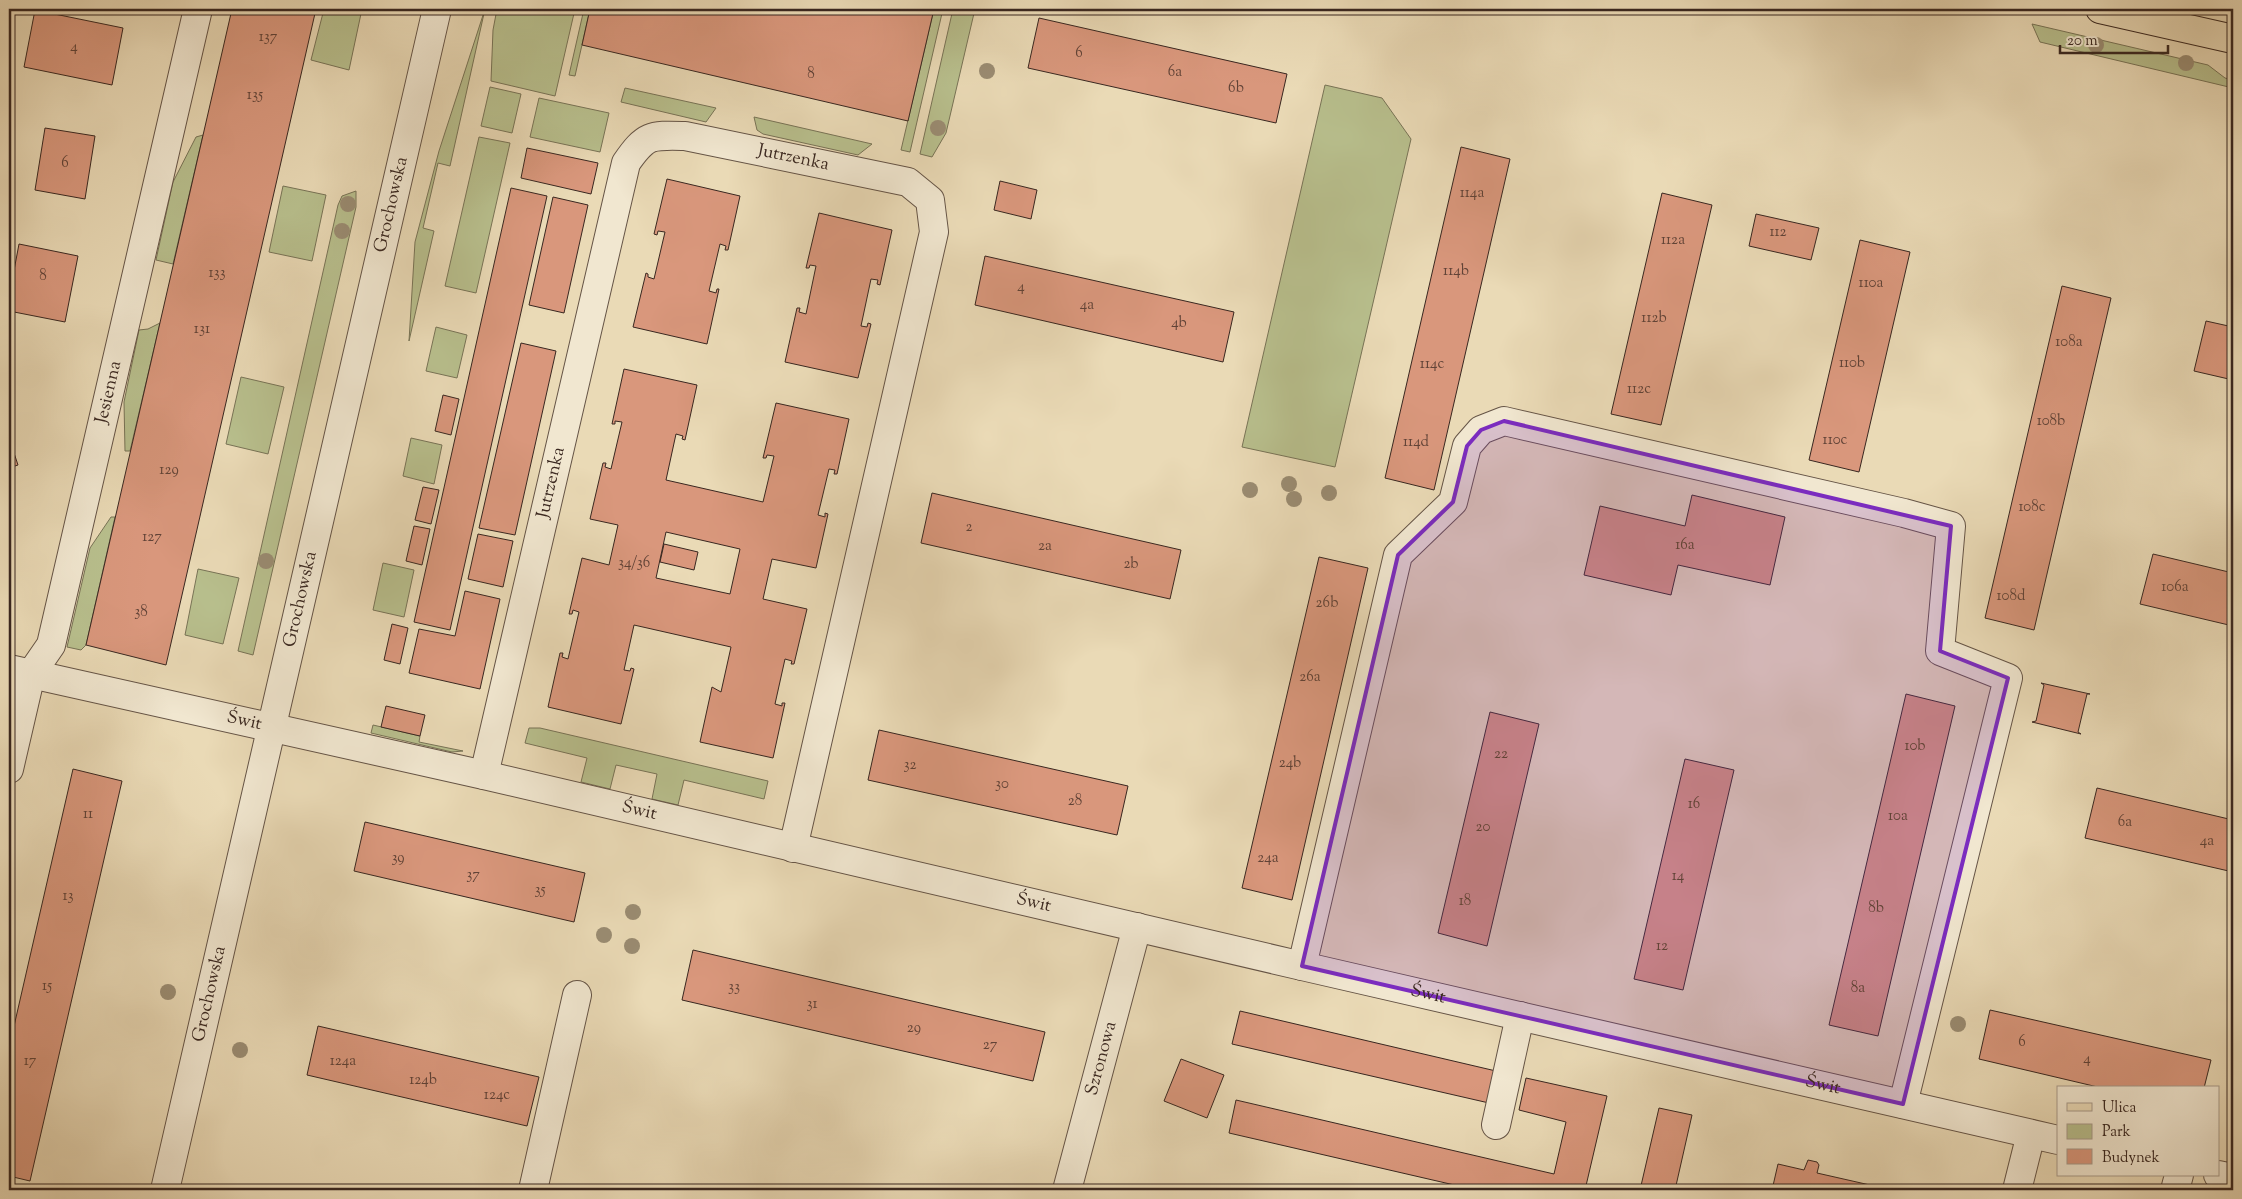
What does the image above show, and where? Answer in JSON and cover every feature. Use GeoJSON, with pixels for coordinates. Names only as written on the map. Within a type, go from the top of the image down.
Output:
{"type":"FeatureCollection","features":[{"type":"Feature","properties":{"kind":"main road"},"geometry":{"type":"LineString","coordinates":[[2100,9],[2233,39]]}},
{"type":"Feature","properties":{"kind":"street","name":"Jesienna"},"geometry":{"type":"LineString","coordinates":[[9,769],[20,672],[50,646],[198,9]]}},
{"type":"Feature","properties":{"kind":"street","name":"Grochowska"},"geometry":{"type":"LineString","coordinates":[[165,1190],[438,9]]}},
{"type":"Feature","properties":{"kind":"street","name":"Jutrzenka"},"geometry":{"type":"LineString","coordinates":[[484,775],[626,163],[639,144],[656,136],[685,136],[908,182],[930,200],[934,232],[793,848]]}},
{"type":"Feature","properties":{"kind":"street"},"geometry":{"type":"LineString","coordinates":[[1302,966],[1398,555],[1453,502],[1467,446],[1481,430],[1504,421],[1951,526],[1940,651],[2008,678],[1903,1104]]}},
{"type":"Feature","properties":{"kind":"street","name":"Świt"},"geometry":{"type":"LineString","coordinates":[[20,672],[272,726],[2057,1140]]}},
{"type":"Feature","properties":{"kind":"street","name":"Szronowa"},"geometry":{"type":"LineString","coordinates":[[1067,1190],[1137,928]]}},
{"type":"Feature","properties":{"kind":"street"},"geometry":{"type":"LineString","coordinates":[[534,1190],[577,995]]}},
{"type":"Feature","properties":{"kind":"street"},"geometry":{"type":"LineString","coordinates":[[1496,1125],[1520,1016]]}},
{"type":"Feature","properties":{"kind":"street"},"geometry":{"type":"LineString","coordinates":[[2017,1190],[2031,1134]]}},
{"type":"Feature","properties":{"kind":"street"},"geometry":{"type":"LineString","coordinates":[[2220,1175],[2233,1178]]}},
{"type":"Feature","properties":{"kind":"street"},"geometry":{"type":"LineString","coordinates":[[2175,1190],[2179,1176]]}},
{"type":"Feature","properties":{"kind":"highlighted area"},"geometry":{"type":"Polygon","coordinates":[[[1504,421],[1951,526],[1940,651],[2008,678],[1903,1104],[1302,966],[1398,555],[1453,502],[1467,446],[1481,430],[1504,421]]]}},
{"type":"Feature","properties":{"kind":"green space"},"geometry":{"type":"Polygon","coordinates":[[[324,9],[362,9],[349,70],[311,60],[324,9]]]}},
{"type":"Feature","properties":{"kind":"green space"},"geometry":{"type":"Polygon","coordinates":[[[485,9],[450,166],[438,163],[423,228],[434,231],[409,341],[415,242],[439,151],[485,9]]]}},
{"type":"Feature","properties":{"kind":"green space"},"geometry":{"type":"Polygon","coordinates":[[[497,9],[575,9],[555,96],[491,81],[493,30],[497,9]]]}},
{"type":"Feature","properties":{"kind":"green space"},"geometry":{"type":"Polygon","coordinates":[[[584,9],[590,9],[575,76],[569,75],[584,9]]]}},
{"type":"Feature","properties":{"kind":"green space"},"geometry":{"type":"Polygon","coordinates":[[[934,9],[943,9],[910,152],[901,150],[934,9]]]}},
{"type":"Feature","properties":{"kind":"green space"},"geometry":{"type":"Polygon","coordinates":[[[953,9],[975,9],[946,133],[932,157],[920,154],[953,9]]]}},
{"type":"Feature","properties":{"kind":"green space"},"geometry":{"type":"Polygon","coordinates":[[[2032,24],[2208,65],[2225,78],[2233,80],[2233,88],[2040,42],[2032,24]]]}},
{"type":"Feature","properties":{"kind":"green space"},"geometry":{"type":"Polygon","coordinates":[[[1325,85],[1382,98],[1411,139],[1335,467],[1242,447],[1325,85]]]}},
{"type":"Feature","properties":{"kind":"green space"},"geometry":{"type":"Polygon","coordinates":[[[490,87],[521,94],[512,133],[481,126],[490,87]]]}},
{"type":"Feature","properties":{"kind":"green space"},"geometry":{"type":"Polygon","coordinates":[[[625,88],[716,108],[706,122],[621,102],[625,88]]]}},
{"type":"Feature","properties":{"kind":"green space"},"geometry":{"type":"Polygon","coordinates":[[[539,98],[609,113],[600,152],[530,137],[539,98]]]}},
{"type":"Feature","properties":{"kind":"green space"},"geometry":{"type":"Polygon","coordinates":[[[754,117],[872,144],[858,155],[763,134],[757,130],[754,117]]]}},
{"type":"Feature","properties":{"kind":"green space"},"geometry":{"type":"Polygon","coordinates":[[[203,135],[173,264],[156,260],[173,182],[196,137],[203,135]]]}},
{"type":"Feature","properties":{"kind":"green space"},"geometry":{"type":"Polygon","coordinates":[[[479,137],[510,143],[476,293],[445,286],[479,137]]]}},
{"type":"Feature","properties":{"kind":"green space"},"geometry":{"type":"Polygon","coordinates":[[[283,186],[326,195],[312,261],[269,252],[283,186]]]}},
{"type":"Feature","properties":{"kind":"green space"},"geometry":{"type":"Polygon","coordinates":[[[356,191],[356,207],[253,655],[238,651],[338,205],[342,196],[356,191]]]}},
{"type":"Feature","properties":{"kind":"green space"},"geometry":{"type":"Polygon","coordinates":[[[160,323],[130,451],[125,451],[124,402],[139,330],[148,329],[160,323]]]}},
{"type":"Feature","properties":{"kind":"green space"},"geometry":{"type":"Polygon","coordinates":[[[436,327],[467,335],[457,378],[426,371],[436,327]]]}},
{"type":"Feature","properties":{"kind":"green space"},"geometry":{"type":"Polygon","coordinates":[[[241,377],[284,387],[268,454],[226,444],[241,377]]]}},
{"type":"Feature","properties":{"kind":"green space"},"geometry":{"type":"Polygon","coordinates":[[[411,438],[442,445],[434,484],[403,476],[411,438]]]}},
{"type":"Feature","properties":{"kind":"green space"},"geometry":{"type":"Polygon","coordinates":[[[111,517],[115,517],[86,645],[81,650],[67,647],[90,548],[111,517]]]}},
{"type":"Feature","properties":{"kind":"green space"},"geometry":{"type":"Polygon","coordinates":[[[383,563],[414,570],[404,617],[373,610],[383,563]]]}},
{"type":"Feature","properties":{"kind":"green space"},"geometry":{"type":"Polygon","coordinates":[[[198,569],[239,578],[223,644],[185,635],[198,569]]]}},
{"type":"Feature","properties":{"kind":"green space"},"geometry":{"type":"Polygon","coordinates":[[[373,725],[420,736],[419,742],[463,751],[452,752],[371,733],[373,725]]]}},
{"type":"Feature","properties":{"kind":"green space"},"geometry":{"type":"Polygon","coordinates":[[[529,728],[540,728],[768,781],[764,799],[684,780],[678,805],[652,799],[657,774],[616,765],[610,789],[581,782],[587,758],[525,743],[529,728]]]}},
{"type":"Feature","properties":{"kind":"building"},"geometry":{"type":"Polygon","coordinates":[[[232,9],[316,9],[166,665],[86,645],[232,9]]]}},
{"type":"Feature","properties":{"kind":"building"},"geometry":{"type":"Polygon","coordinates":[[[590,9],[934,9],[908,121],[582,45],[590,9]]]}},
{"type":"Feature","properties":{"kind":"building"},"geometry":{"type":"Polygon","coordinates":[[[35,10],[123,28],[112,85],[24,67],[35,10]]]}},
{"type":"Feature","properties":{"kind":"building"},"geometry":{"type":"Polygon","coordinates":[[[1039,18],[1287,74],[1276,123],[1028,68],[1039,18]]]}},
{"type":"Feature","properties":{"kind":"building"},"geometry":{"type":"Polygon","coordinates":[[[45,128],[95,136],[85,199],[35,190],[45,128]]]}},
{"type":"Feature","properties":{"kind":"building"},"geometry":{"type":"Polygon","coordinates":[[[1461,147],[1510,159],[1434,490],[1385,478],[1461,147]]]}},
{"type":"Feature","properties":{"kind":"building"},"geometry":{"type":"Polygon","coordinates":[[[527,148],[598,163],[591,194],[521,178],[527,148]]]}},
{"type":"Feature","properties":{"kind":"building"},"geometry":{"type":"Polygon","coordinates":[[[667,179],[740,196],[728,250],[725,250],[726,246],[720,244],[709,291],[716,293],[717,289],[719,289],[707,344],[633,327],[646,273],[648,277],[654,279],[665,232],[658,231],[657,235],[654,234],[667,179]]]}},
{"type":"Feature","properties":{"kind":"building"},"geometry":{"type":"Polygon","coordinates":[[[1000,181],[1037,190],[1031,219],[994,210],[1000,181]]]}},
{"type":"Feature","properties":{"kind":"building"},"geometry":{"type":"Polygon","coordinates":[[[511,188],[547,196],[450,630],[414,622],[511,188]]]}},
{"type":"Feature","properties":{"kind":"building"},"geometry":{"type":"Polygon","coordinates":[[[1662,193],[1712,205],[1661,425],[1611,414],[1662,193]]]}},
{"type":"Feature","properties":{"kind":"building"},"geometry":{"type":"Polygon","coordinates":[[[553,197],[588,205],[564,313],[529,305],[553,197]]]}},
{"type":"Feature","properties":{"kind":"building"},"geometry":{"type":"Polygon","coordinates":[[[819,213],[892,230],[880,285],[877,284],[878,280],[871,279],[861,326],[867,327],[868,323],[871,324],[858,378],[785,362],[797,308],[800,308],[799,312],[806,314],[816,266],[810,265],[809,268],[806,268],[819,213]]]}},
{"type":"Feature","properties":{"kind":"building"},"geometry":{"type":"Polygon","coordinates":[[[1756,214],[1819,228],[1811,260],[1749,246],[1756,214]]]}},
{"type":"Feature","properties":{"kind":"building"},"geometry":{"type":"Polygon","coordinates":[[[1860,240],[1910,252],[1859,472],[1809,460],[1860,240]]]}},
{"type":"Feature","properties":{"kind":"building"},"geometry":{"type":"Polygon","coordinates":[[[19,244],[78,256],[65,322],[9,311],[9,297],[19,244]]]}},
{"type":"Feature","properties":{"kind":"building"},"geometry":{"type":"Polygon","coordinates":[[[985,256],[1234,312],[1223,362],[975,305],[985,256]]]}},
{"type":"Feature","properties":{"kind":"building"},"geometry":{"type":"Polygon","coordinates":[[[2062,286],[2111,298],[2034,630],[1985,618],[2062,286]]]}},
{"type":"Feature","properties":{"kind":"building"},"geometry":{"type":"Polygon","coordinates":[[[2206,321],[2233,327],[2233,380],[2194,371],[2206,321]]]}},
{"type":"Feature","properties":{"kind":"building"},"geometry":{"type":"Polygon","coordinates":[[[521,343],[556,351],[515,535],[479,528],[521,343]]]}},
{"type":"Feature","properties":{"kind":"building"},"geometry":{"type":"Polygon","coordinates":[[[624,369],[697,385],[685,440],[682,439],[683,436],[676,434],[666,480],[763,502],[774,456],[767,455],[766,458],[763,458],[776,403],[849,419],[837,474],[834,474],[835,470],[829,469],[818,515],[825,517],[825,513],[828,514],[816,568],[772,559],[763,599],[807,609],[794,664],[791,664],[792,661],[785,659],[775,704],[782,706],[782,703],[785,703],[773,758],[700,742],[712,687],[721,692],[731,647],[634,625],[624,670],[630,671],[631,668],[634,669],[621,724],[548,707],[560,653],[563,653],[562,657],[568,659],[579,612],[573,610],[572,614],[569,614],[582,558],[609,565],[618,525],[590,519],[603,463],[606,463],[605,467],[611,469],[622,422],[615,421],[615,424],[612,424],[624,369]],[[666,532],[656,578],[730,594],[740,549],[666,532]]]}},
{"type":"Feature","properties":{"kind":"building"},"geometry":{"type":"Polygon","coordinates":[[[443,395],[459,399],[451,435],[435,431],[443,395]]]}},
{"type":"Feature","properties":{"kind":"building"},"geometry":{"type":"Polygon","coordinates":[[[9,438],[18,465],[9,468],[9,438]]]}},
{"type":"Feature","properties":{"kind":"building"},"geometry":{"type":"Polygon","coordinates":[[[423,487],[439,490],[431,524],[415,520],[423,487]]]}},
{"type":"Feature","properties":{"kind":"building"},"geometry":{"type":"Polygon","coordinates":[[[932,493],[1181,550],[1170,599],[921,543],[932,493]]]}},
{"type":"Feature","properties":{"kind":"building"},"geometry":{"type":"Polygon","coordinates":[[[1692,495],[1785,517],[1770,585],[1678,565],[1671,595],[1584,575],[1600,506],[1685,526],[1692,495]]]}},
{"type":"Feature","properties":{"kind":"building"},"geometry":{"type":"Polygon","coordinates":[[[414,526],[430,529],[422,565],[406,561],[414,526]]]}},
{"type":"Feature","properties":{"kind":"building"},"geometry":{"type":"Polygon","coordinates":[[[478,534],[513,541],[503,587],[468,579],[478,534]]]}},
{"type":"Feature","properties":{"kind":"building"},"geometry":{"type":"Polygon","coordinates":[[[664,544],[698,552],[694,570],[660,562],[664,544]]]}},
{"type":"Feature","properties":{"kind":"building"},"geometry":{"type":"Polygon","coordinates":[[[2153,554],[2233,573],[2233,626],[2140,604],[2153,554]]]}},
{"type":"Feature","properties":{"kind":"building"},"geometry":{"type":"Polygon","coordinates":[[[1319,557],[1368,568],[1292,900],[1242,888],[1319,557]]]}},
{"type":"Feature","properties":{"kind":"building"},"geometry":{"type":"Polygon","coordinates":[[[465,591],[500,599],[480,689],[409,673],[419,629],[455,636],[465,591]]]}},
{"type":"Feature","properties":{"kind":"building"},"geometry":{"type":"Polygon","coordinates":[[[392,624],[408,628],[400,664],[384,660],[392,624]]]}},
{"type":"Feature","properties":{"kind":"building"},"geometry":{"type":"Polygon","coordinates":[[[2041,683],[2090,694],[2087,694],[2078,732],[2081,734],[2032,722],[2036,721],[2044,685],[2041,683]]]}},
{"type":"Feature","properties":{"kind":"building"},"geometry":{"type":"Polygon","coordinates":[[[1906,694],[1955,706],[1878,1036],[1829,1025],[1906,694]]]}},
{"type":"Feature","properties":{"kind":"building"},"geometry":{"type":"Polygon","coordinates":[[[386,706],[425,715],[420,736],[381,727],[386,706]]]}},
{"type":"Feature","properties":{"kind":"building"},"geometry":{"type":"Polygon","coordinates":[[[1490,712],[1539,724],[1487,946],[1438,933],[1490,712]]]}},
{"type":"Feature","properties":{"kind":"building"},"geometry":{"type":"Polygon","coordinates":[[[879,730],[1128,786],[1117,835],[868,780],[879,730]]]}},
{"type":"Feature","properties":{"kind":"building"},"geometry":{"type":"Polygon","coordinates":[[[1685,759],[1734,770],[1683,990],[1634,979],[1685,759]]]}},
{"type":"Feature","properties":{"kind":"building"},"geometry":{"type":"Polygon","coordinates":[[[73,769],[122,781],[30,1181],[9,1176],[9,1048],[73,769]]]}},
{"type":"Feature","properties":{"kind":"building"},"geometry":{"type":"Polygon","coordinates":[[[2097,788],[2233,820],[2233,872],[2085,838],[2097,788]]]}},
{"type":"Feature","properties":{"kind":"building"},"geometry":{"type":"Polygon","coordinates":[[[365,822],[585,873],[574,922],[354,871],[365,822]]]}},
{"type":"Feature","properties":{"kind":"building"},"geometry":{"type":"Polygon","coordinates":[[[693,950],[1045,1032],[1033,1081],[682,1000],[693,950]]]}},
{"type":"Feature","properties":{"kind":"building"},"geometry":{"type":"Polygon","coordinates":[[[1990,1010],[2211,1060],[2204,1086],[2094,1086],[1979,1059],[1990,1010]]]}},
{"type":"Feature","properties":{"kind":"building"},"geometry":{"type":"Polygon","coordinates":[[[1240,1011],[1496,1071],[1489,1103],[1232,1044],[1240,1011]]]}},
{"type":"Feature","properties":{"kind":"building"},"geometry":{"type":"Polygon","coordinates":[[[318,1026],[539,1077],[527,1126],[307,1075],[318,1026]]]}},
{"type":"Feature","properties":{"kind":"building"},"geometry":{"type":"Polygon","coordinates":[[[1181,1059],[1224,1075],[1207,1118],[1164,1101],[1181,1059]]]}},
{"type":"Feature","properties":{"kind":"building"},"geometry":{"type":"Polygon","coordinates":[[[1526,1078],[1607,1096],[1585,1190],[1476,1190],[1229,1133],[1236,1100],[1554,1174],[1566,1122],[1519,1110],[1526,1078]]]}},
{"type":"Feature","properties":{"kind":"building"},"geometry":{"type":"Polygon","coordinates":[[[1659,1108],[1692,1115],[1675,1190],[1640,1190],[1659,1108]]]}},
{"type":"Feature","properties":{"kind":"building"},"geometry":{"type":"Polygon","coordinates":[[[1808,1160],[1817,1162],[1819,1165],[1817,1173],[1892,1190],[1772,1190],[1778,1164],[1804,1170],[1808,1160]]]}}]}
